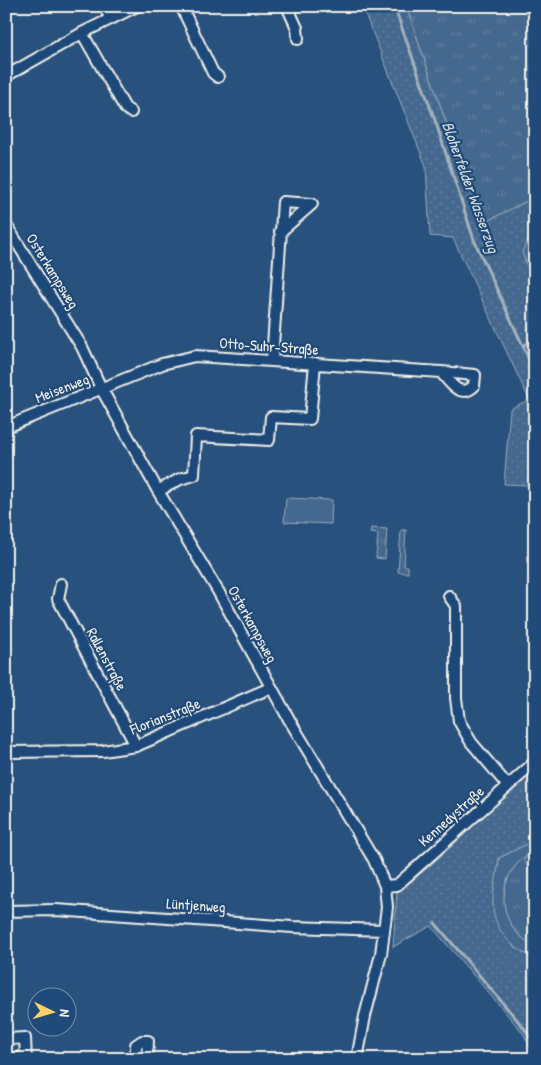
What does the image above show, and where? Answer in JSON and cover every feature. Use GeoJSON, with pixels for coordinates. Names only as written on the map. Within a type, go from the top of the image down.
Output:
{"type":"FeatureCollection","features":[{"type":"Feature","properties":{"kind":"street"},"geometry":{"type":"LineString","coordinates":[[104,6],[110,18]]}},
{"type":"Feature","properties":{"kind":"street"},"geometry":{"type":"LineString","coordinates":[[6,76],[110,18],[137,6]]}},
{"type":"Feature","properties":{"kind":"street"},"geometry":{"type":"LineString","coordinates":[[181,6],[213,73],[218,77]]}},
{"type":"Feature","properties":{"kind":"street"},"geometry":{"type":"LineString","coordinates":[[287,6],[297,28],[298,39]]}},
{"type":"Feature","properties":{"kind":"street"},"geometry":{"type":"LineString","coordinates":[[82,33],[125,108],[132,112]]}},
{"type":"Feature","properties":{"kind":"street","name":"Osterkampsweg"},"geometry":{"type":"LineString","coordinates":[[6,225],[78,341],[101,388],[158,491],[218,591],[270,688],[374,860],[385,886],[387,907],[384,930],[357,1059]]}},
{"type":"Feature","properties":{"kind":"street"},"geometry":{"type":"LineString","coordinates":[[272,360],[280,232]]}},
{"type":"Feature","properties":{"kind":"street","name":"Otto-Suhr-Straße"},"geometry":{"type":"LineString","coordinates":[[101,388],[162,364],[195,356],[441,372]]}},
{"type":"Feature","properties":{"kind":"street"},"geometry":{"type":"LineString","coordinates":[[158,491],[194,474],[196,436],[269,440],[271,417],[310,419],[315,363]]}},
{"type":"Feature","properties":{"kind":"street","name":"Meisenweg"},"geometry":{"type":"LineString","coordinates":[[6,426],[101,388]]}},
{"type":"Feature","properties":{"kind":"street","name":"Rallenstraße"},"geometry":{"type":"LineString","coordinates":[[61,584],[58,599],[136,746]]}},
{"type":"Feature","properties":{"kind":"street"},"geometry":{"type":"LineString","coordinates":[[449,596],[456,606],[455,688],[458,721],[471,742],[508,786]]}},
{"type":"Feature","properties":{"kind":"street","name":"Florianstraße"},"geometry":{"type":"LineString","coordinates":[[6,752],[103,751],[136,746],[270,688]]}},
{"type":"Feature","properties":{"kind":"street","name":"Kennedystraße"},"geometry":{"type":"LineString","coordinates":[[385,886],[397,885],[535,762]]}},
{"type":"Feature","properties":{"kind":"street","name":"Lüntjenweg"},"geometry":{"type":"LineString","coordinates":[[6,911],[56,910],[292,926],[384,930]]}},
{"type":"Feature","properties":{"kind":"street"},"geometry":{"type":"LineString","coordinates":[[6,1039],[25,1038],[26,1058],[6,1058]]}},
{"type":"Feature","properties":{"kind":"street"},"geometry":{"type":"LineString","coordinates":[[136,1059],[136,1045],[142,1041],[148,1041],[147,1059]]}},
{"type":"Feature","properties":{"kind":"green space"},"geometry":{"type":"Polygon","coordinates":[[[362,6],[406,6],[481,224],[535,197],[535,225],[522,252],[535,289],[535,412],[453,238],[430,236],[426,166],[362,6]]]}},
{"type":"Feature","properties":{"kind":"green space"},"geometry":{"type":"Polygon","coordinates":[[[406,6],[535,6],[535,197],[481,224],[406,6]]]}},
{"type":"Feature","properties":{"kind":"green space"},"geometry":{"type":"Polygon","coordinates":[[[535,225],[535,286],[534,287],[522,252],[535,225]]]}},
{"type":"Feature","properties":{"kind":"green space"},"geometry":{"type":"Polygon","coordinates":[[[526,401],[535,420],[535,481],[527,485],[504,484],[510,409],[526,401]]]}},
{"type":"Feature","properties":{"kind":"green space"},"geometry":{"type":"Polygon","coordinates":[[[286,498],[332,500],[331,524],[284,522],[286,498]]]}},
{"type":"Feature","properties":{"kind":"green space"},"geometry":{"type":"Polygon","coordinates":[[[371,528],[387,529],[385,559],[376,558],[378,534],[370,533],[371,528]]]}},
{"type":"Feature","properties":{"kind":"green space"},"geometry":{"type":"Polygon","coordinates":[[[401,530],[406,530],[404,566],[408,566],[408,573],[398,572],[401,530]]]}},
{"type":"Feature","properties":{"kind":"green space"},"geometry":{"type":"Polygon","coordinates":[[[535,769],[535,840],[499,858],[493,905],[513,946],[535,958],[535,1059],[529,1059],[534,1055],[523,1033],[431,926],[393,947],[397,892],[450,848],[535,769]]]}},
{"type":"Feature","properties":{"kind":"green space"},"geometry":{"type":"Polygon","coordinates":[[[535,840],[535,851],[521,860],[512,871],[506,884],[504,899],[506,913],[512,926],[522,937],[535,946],[535,958],[519,950],[501,931],[494,915],[493,899],[499,858],[535,840]]]}},
{"type":"Feature","properties":{"kind":"green space"},"geometry":{"type":"Polygon","coordinates":[[[535,851],[535,854],[524,859],[535,883],[535,946],[522,937],[512,926],[506,913],[504,899],[506,884],[512,871],[521,860],[535,851]]]}},
{"type":"Feature","properties":{"kind":"waterway","name":"Bloherfelder Wasserzug"},"geometry":{"type":"LineString","coordinates":[[394,6],[437,126],[474,240],[535,372]]}},
{"type":"Feature","properties":{"kind":"waterway"},"geometry":{"type":"LineString","coordinates":[[523,346],[535,338]]}},
{"type":"Feature","properties":{"kind":"waterway"},"geometry":{"type":"LineString","coordinates":[[435,923],[535,1043]]}}]}
